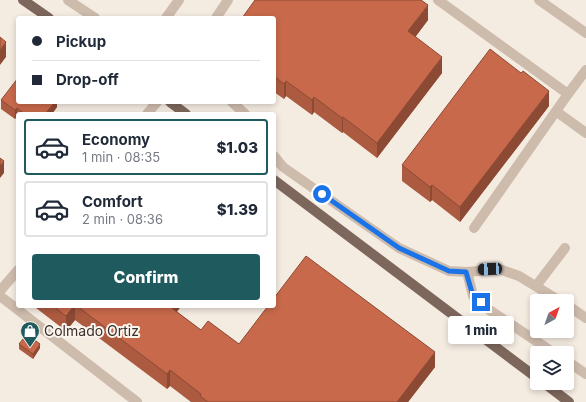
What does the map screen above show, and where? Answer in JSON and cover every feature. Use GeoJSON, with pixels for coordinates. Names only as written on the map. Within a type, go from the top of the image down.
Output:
{"type":"FeatureCollection","features":[{"type":"Feature","properties":{"kind":"main road"},"geometry":{"type":"LineString","coordinates":[[23,0],[46,16]]}},
{"type":"Feature","properties":{"kind":"main road"},"geometry":{"type":"LineString","coordinates":[[173,104],[183,112]]}},
{"type":"Feature","properties":{"kind":"main road"},"geometry":{"type":"LineString","coordinates":[[276,182],[530,373]]}},
{"type":"Feature","properties":{"kind":"main road"},"geometry":{"type":"LineString","coordinates":[[553,390],[569,402]]}},
{"type":"Feature","properties":{"kind":"street"},"geometry":{"type":"LineString","coordinates":[[68,0],[92,16]]}},
{"type":"Feature","properties":{"kind":"street"},"geometry":{"type":"LineString","coordinates":[[167,16],[179,0]]}},
{"type":"Feature","properties":{"kind":"street"},"geometry":{"type":"LineString","coordinates":[[217,16],[228,0]]}},
{"type":"Feature","properties":{"kind":"street"},"geometry":{"type":"LineString","coordinates":[[438,0],[568,94]]}},
{"type":"Feature","properties":{"kind":"street"},"geometry":{"type":"LineString","coordinates":[[539,0],[586,33]]}},
{"type":"Feature","properties":{"kind":"street"},"geometry":{"type":"LineString","coordinates":[[474,228],[586,70]]}},
{"type":"Feature","properties":{"kind":"street"},"geometry":{"type":"LineString","coordinates":[[149,112],[155,104]]}},
{"type":"Feature","properties":{"kind":"street"},"geometry":{"type":"LineString","coordinates":[[234,104],[243,112]]}},
{"type":"Feature","properties":{"kind":"street"},"geometry":{"type":"LineString","coordinates":[[556,112],[586,133]]}},
{"type":"Feature","properties":{"kind":"street"},"geometry":{"type":"LineString","coordinates":[[276,158],[283,167],[399,248],[449,271],[466,272],[499,269],[519,276],[549,294]]}},
{"type":"Feature","properties":{"kind":"street"},"geometry":{"type":"LineString","coordinates":[[536,286],[564,248]]}},
{"type":"Feature","properties":{"kind":"street"},"geometry":{"type":"LineString","coordinates":[[0,291],[16,272]]}},
{"type":"Feature","properties":{"kind":"street"},"geometry":{"type":"LineString","coordinates":[[466,272],[473,296],[488,309],[544,346]]}},
{"type":"Feature","properties":{"kind":"street"},"geometry":{"type":"LineString","coordinates":[[0,296],[137,402]]}},
{"type":"Feature","properties":{"kind":"street"},"geometry":{"type":"LineString","coordinates":[[574,310],[586,318]]}},
{"type":"Feature","properties":{"kind":"street"},"geometry":{"type":"LineString","coordinates":[[574,366],[586,374]]}},
{"type":"Feature","properties":{"kind":"building"},"geometry":{"type":"Polygon","coordinates":[[[255,0],[421,0],[428,5],[408,31],[442,57],[377,143],[314,97],[312,100],[286,81],[284,84],[276,78],[276,16],[243,16],[255,0]]]}},
{"type":"Feature","properties":{"kind":"building"},"geometry":{"type":"Polygon","coordinates":[[[0,37],[6,42],[0,50],[0,37]]]}},
{"type":"Feature","properties":{"kind":"building"},"geometry":{"type":"Polygon","coordinates":[[[490,49],[521,73],[523,71],[549,91],[460,207],[432,185],[430,187],[402,165],[490,49]]]}},
{"type":"Feature","properties":{"kind":"building"},"geometry":{"type":"Polygon","coordinates":[[[16,81],[16,104],[53,104],[47,112],[22,112],[17,108],[15,110],[1,100],[16,81]]]}},
{"type":"Feature","properties":{"kind":"building"},"geometry":{"type":"Polygon","coordinates":[[[0,158],[4,161],[0,166],[0,158]]]}},
{"type":"Feature","properties":{"kind":"building"},"geometry":{"type":"Polygon","coordinates":[[[306,256],[435,352],[397,402],[208,402],[200,396],[201,394],[170,370],[167,374],[80,308],[172,308],[201,330],[208,321],[239,344],[266,308],[276,308],[276,295],[306,256]]]}},
{"type":"Feature","properties":{"kind":"building"},"geometry":{"type":"Polygon","coordinates":[[[56,308],[72,308],[66,316],[56,308]]]}},
{"type":"Feature","properties":{"kind":"building"},"geometry":{"type":"Polygon","coordinates":[[[27,334],[40,344],[33,354],[19,344],[27,334]]]}},
{"type":"Feature","properties":{"kind":"place","name":"Colmado Ortiz"},"geometry":{"type":"Point","coordinates":[30,348]}},
{"type":"Feature","properties":{"kind":"route"},"geometry":{"type":"LineString","coordinates":[[322,194],[399,248],[449,271],[466,272],[473,296],[481,302]]}}]}
